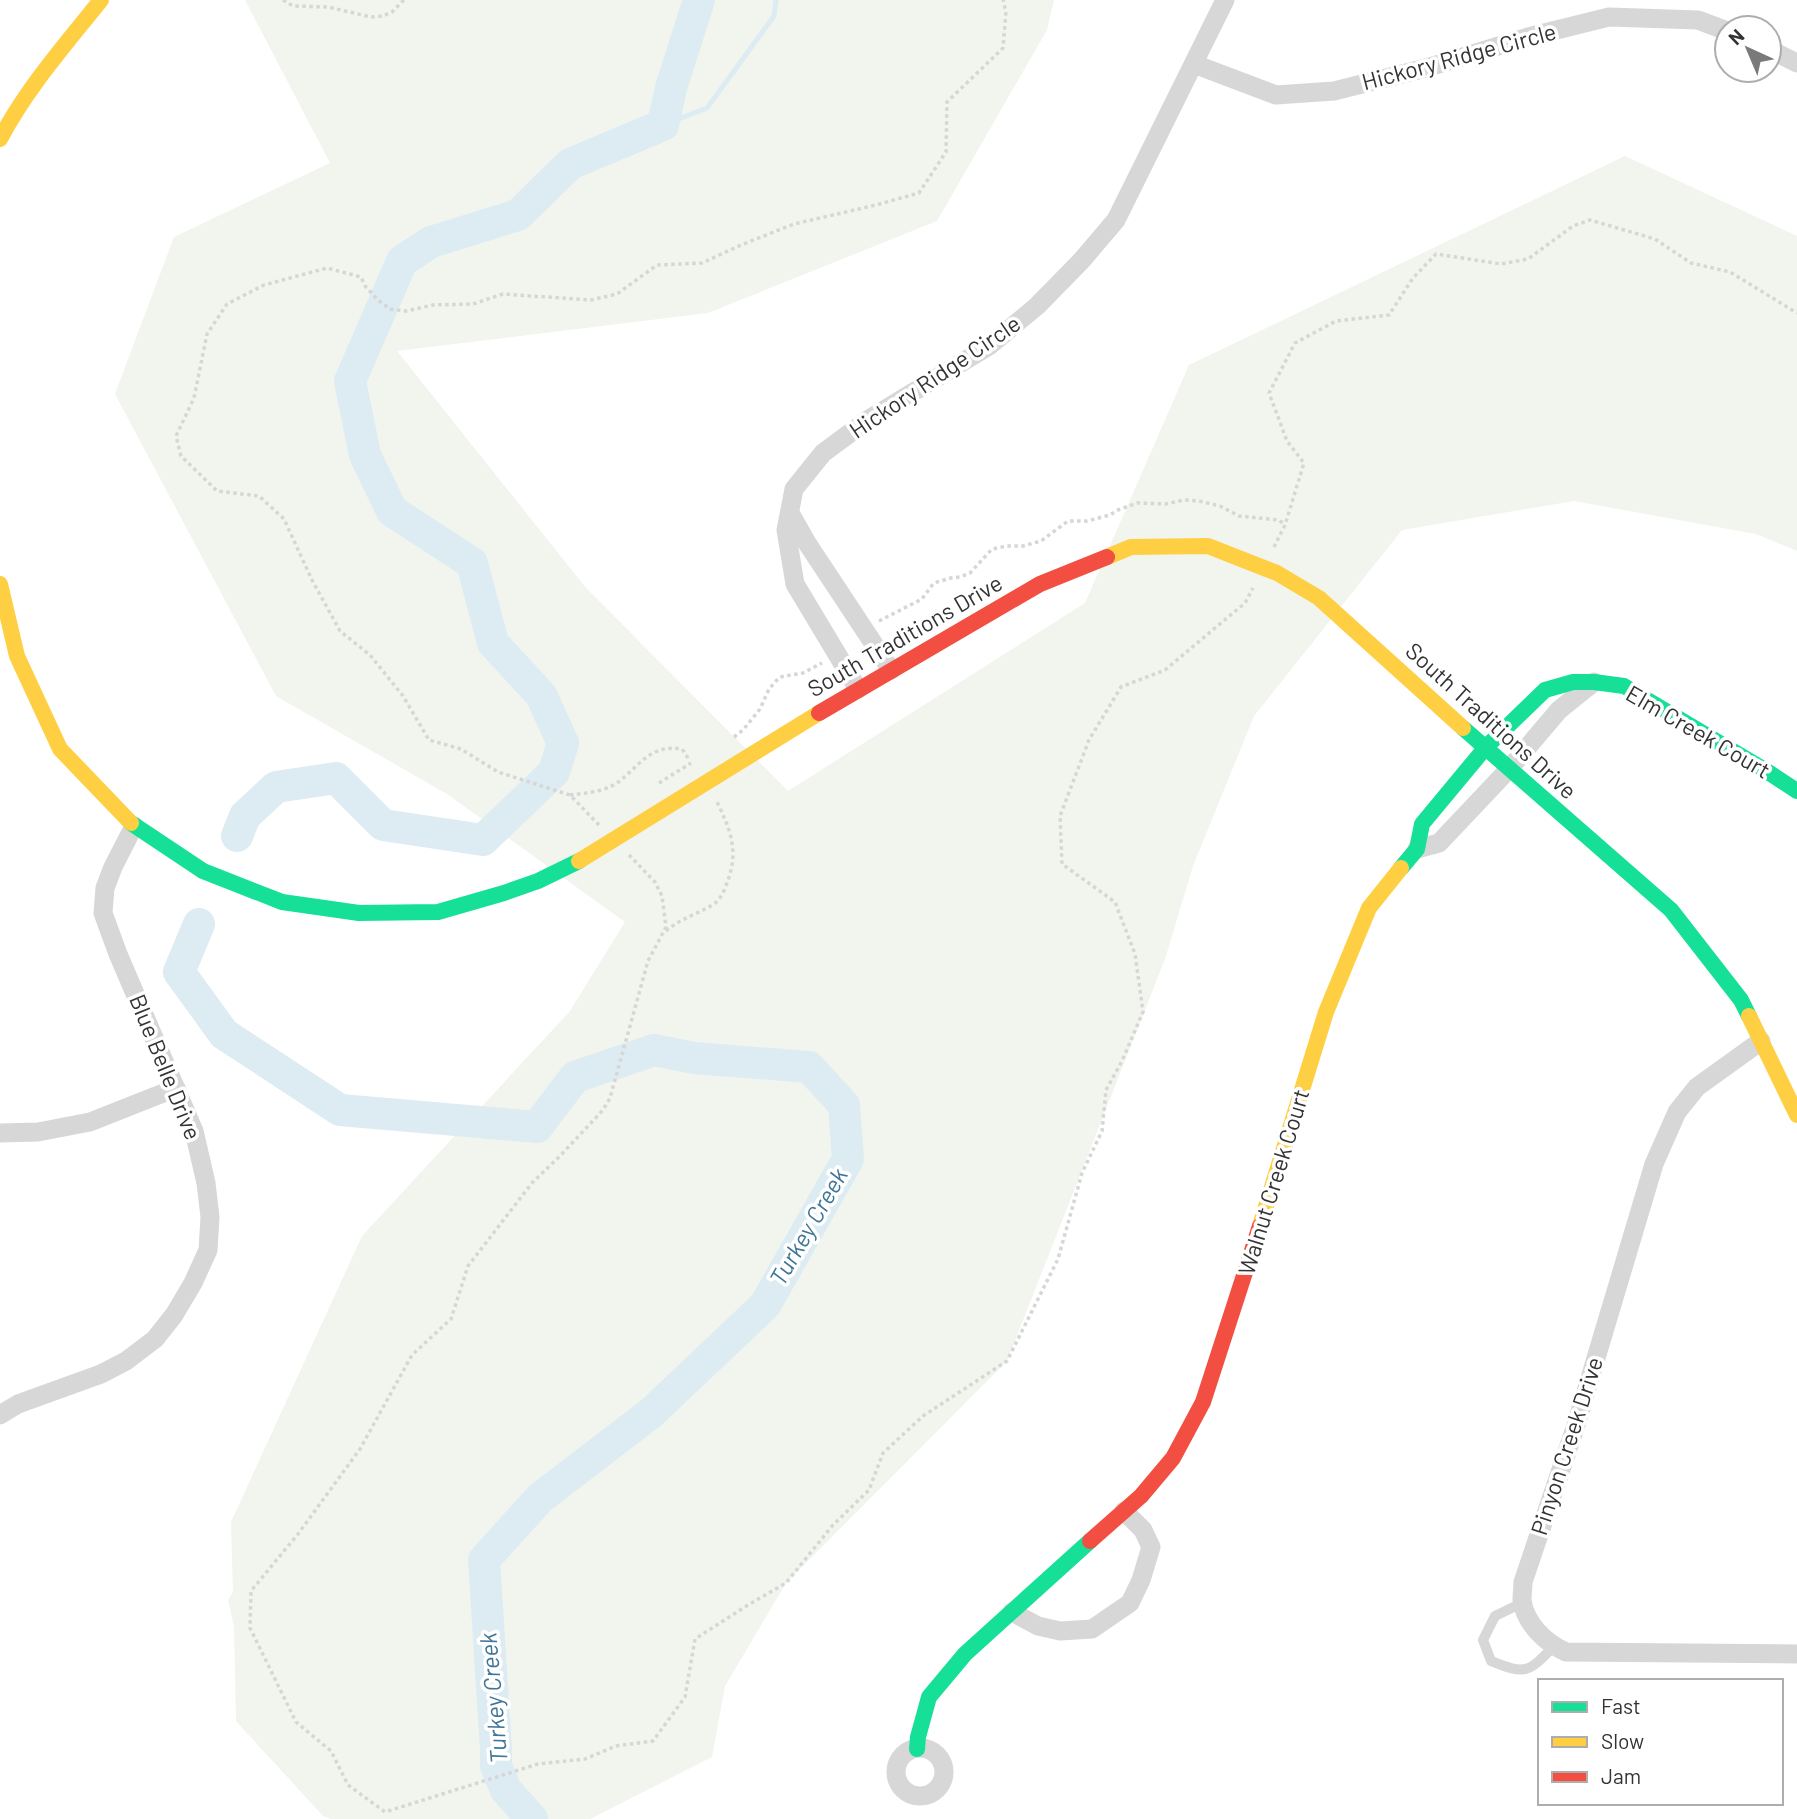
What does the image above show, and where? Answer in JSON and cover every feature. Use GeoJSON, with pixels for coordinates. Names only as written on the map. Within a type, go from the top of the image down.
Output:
{"type":"FeatureCollection","features":[{"type":"Feature","properties":{"kind":"street"},"geometry":{"type":"LineString","coordinates":[[0,139],[29,92],[101,0]]}},
{"type":"Feature","properties":{"kind":"street","name":"Hickory Ridge Circle"},"geometry":{"type":"LineString","coordinates":[[858,689],[795,584],[786,530],[794,489],[823,453],[869,419],[989,346],[1037,306],[1082,260],[1116,220],[1225,0]]}},
{"type":"Feature","properties":{"kind":"street","name":"Hickory Ridge Circle"},"geometry":{"type":"LineString","coordinates":[[1194,64],[1276,95],[1334,90],[1426,68],[1528,37],[1609,17],[1698,20],[1713,25]]}},
{"type":"Feature","properties":{"kind":"street"},"geometry":{"type":"LineString","coordinates":[[790,513],[891,670]]}},
{"type":"Feature","properties":{"kind":"street","name":"South Traditions Drive"},"geometry":{"type":"LineString","coordinates":[[0,584],[18,656],[60,749],[134,826],[203,871],[282,902],[359,913],[438,912],[504,893],[572,865],[858,689],[1040,584],[1130,547],[1208,546],[1277,573],[1319,598],[1671,910],[1741,1000],[1797,1115]]}},
{"type":"Feature","properties":{"kind":"street","name":"Elm Creek Court"},"geometry":{"type":"LineString","coordinates":[[1486,747],[1545,690],[1573,682],[1624,686],[1765,769],[1797,791]]}},
{"type":"Feature","properties":{"kind":"street"},"geometry":{"type":"LineString","coordinates":[[1510,769],[1559,710],[1594,682]]}},
{"type":"Feature","properties":{"kind":"street","name":"Walnut Creek Court"},"geometry":{"type":"LineString","coordinates":[[917,1749],[929,1697],[965,1654],[1141,1496],[1173,1458],[1203,1402],[1247,1270],[1326,1012],[1369,908],[1417,849],[1422,824],[1486,747]]}},
{"type":"Feature","properties":{"kind":"street","name":"Walnut Creek Court"},"geometry":{"type":"LineString","coordinates":[[1417,849],[1440,843],[1510,769]]}},
{"type":"Feature","properties":{"kind":"street","name":"Blue Belle Drive"},"geometry":{"type":"LineString","coordinates":[[0,1415],[18,1404],[101,1374],[126,1361],[155,1339],[174,1315],[208,1250],[210,1217],[206,1183],[194,1131],[103,913],[105,888],[134,826]]}},
{"type":"Feature","properties":{"kind":"street","name":"Pinyon Creek Drive"},"geometry":{"type":"LineString","coordinates":[[1522,1602],[1523,1582],[1576,1425],[1654,1164],[1677,1112],[1697,1087],[1761,1041]]}},
{"type":"Feature","properties":{"kind":"street"},"geometry":{"type":"LineString","coordinates":[[0,1133],[38,1132],[90,1122],[176,1088]]}},
{"type":"Feature","properties":{"kind":"street"},"geometry":{"type":"LineString","coordinates":[[1012,1612],[1038,1626],[1060,1631],[1092,1629],[1130,1603],[1141,1580],[1151,1547],[1143,1530],[1124,1511]]}},
{"type":"Feature","properties":{"kind":"street"},"geometry":{"type":"LineString","coordinates":[[1522,1602],[1532,1626],[1553,1646],[1566,1651],[1797,1654]]}},
{"type":"Feature","properties":{"kind":"lane"},"geometry":{"type":"LineString","coordinates":[[1522,1602],[1495,1616],[1483,1640],[1491,1661],[1515,1671],[1534,1666],[1553,1646]]}},
{"type":"Feature","properties":{"kind":"path"},"geometry":{"type":"LineString","coordinates":[[283,0],[293,6],[328,7],[371,17],[392,12],[404,0]]}},
{"type":"Feature","properties":{"kind":"path"},"geometry":{"type":"LineString","coordinates":[[688,758],[682,749],[671,747],[658,750],[616,783],[596,792],[570,795],[508,776],[461,749],[429,740],[403,696],[370,655],[340,631],[284,519],[260,496],[217,491],[181,456],[176,436],[194,398],[207,334],[227,304],[264,285],[327,268],[361,277],[365,286],[390,309],[407,311],[433,305],[474,304],[503,294],[591,300],[617,294],[657,265],[702,263],[794,224],[919,193],[946,152],[947,102],[1003,48],[1006,12],[1003,0]]}},
{"type":"Feature","properties":{"kind":"path"},"geometry":{"type":"LineString","coordinates":[[570,795],[655,882],[662,896],[666,927],[648,961],[615,1085],[603,1110],[532,1183],[468,1266],[451,1319],[412,1355],[360,1449],[298,1534],[251,1591],[250,1628],[296,1722],[331,1751],[348,1785],[385,1812],[538,1764],[585,1759],[616,1746],[653,1741],[685,1697],[695,1639],[786,1583],[833,1525],[869,1490],[883,1453],[923,1416],[1007,1361],[1058,1259],[1082,1173],[1102,1131],[1106,1090],[1143,1012],[1135,954],[1115,902],[1062,864],[1060,816],[1089,740],[1121,687],[1165,670],[1245,603],[1264,568],[1285,524],[1304,463],[1287,441],[1269,393],[1295,343],[1336,321],[1390,315],[1413,278],[1436,254],[1501,264],[1528,259],[1573,226],[1590,220],[1655,239],[1691,263],[1730,272],[1797,313]]}},
{"type":"Feature","properties":{"kind":"path"},"geometry":{"type":"LineString","coordinates":[[662,934],[677,922],[716,903],[724,891],[734,854],[728,824],[717,802]]}},
{"type":"Feature","properties":{"kind":"shaded area"},"geometry":{"type":"Polygon","coordinates":[[[245,0],[1054,0],[1047,30],[937,221],[708,313],[397,351],[586,588],[788,791],[1085,603],[1189,365],[1625,156],[1797,236],[1797,551],[1756,534],[1574,501],[1402,530],[1254,716],[1193,866],[1165,959],[1007,1361],[786,1583],[725,1686],[712,1757],[590,1819],[331,1819],[323,1816],[236,1721],[234,1627],[228,1600],[233,1592],[231,1522],[362,1236],[570,1011],[625,922],[447,794],[276,696],[115,394],[174,237],[330,163],[245,0]]]}},
{"type":"Feature","properties":{"kind":"waterway","name":"Turkey Creek"},"geometry":{"type":"LineString","coordinates":[[237,836],[245,816],[276,787],[336,778],[383,825],[483,840],[554,772],[563,743],[541,695],[493,643],[472,563],[392,511],[365,455],[350,381],[402,261],[431,242],[518,215],[570,164],[663,125],[671,88],[699,0]]}},
{"type":"Feature","properties":{"kind":"waterway"},"geometry":{"type":"LineString","coordinates":[[663,125],[707,108],[774,16],[776,0]]}},
{"type":"Feature","properties":{"kind":"waterway","name":"Turkey Creek"},"geometry":{"type":"LineString","coordinates":[[199,924],[179,972],[224,1034],[340,1110],[537,1127],[575,1077],[654,1050],[694,1058],[809,1067],[844,1105],[848,1159],[765,1305],[651,1413],[540,1498],[484,1560],[496,1766],[506,1790],[532,1819]]}},
{"type":"Feature","properties":{"kind":"traffic: fast"},"geometry":{"type":"LineString","coordinates":[[1401,868],[1417,849],[1422,824],[1486,747],[1545,690],[1573,682],[1624,686],[1797,791]]}},
{"type":"Feature","properties":{"kind":"traffic: fast"},"geometry":{"type":"LineString","coordinates":[[1463,728],[1671,910],[1741,1000],[1749,1016]]}},
{"type":"Feature","properties":{"kind":"traffic: fast"},"geometry":{"type":"LineString","coordinates":[[131,823],[203,871],[282,902],[359,913],[438,912],[538,881],[579,861]]}},
{"type":"Feature","properties":{"kind":"traffic: fast"},"geometry":{"type":"LineString","coordinates":[[917,1749],[929,1697],[965,1654],[1090,1541]]}},
{"type":"Feature","properties":{"kind":"traffic: slow"},"geometry":{"type":"LineString","coordinates":[[0,139],[34,84],[101,0]]}},
{"type":"Feature","properties":{"kind":"traffic: slow"},"geometry":{"type":"LineString","coordinates":[[1107,557],[1131,547],[1208,546],[1277,573],[1319,598],[1463,728]]}},
{"type":"Feature","properties":{"kind":"traffic: slow"},"geometry":{"type":"LineString","coordinates":[[0,584],[17,656],[60,749],[131,823]]}},
{"type":"Feature","properties":{"kind":"traffic: slow"},"geometry":{"type":"LineString","coordinates":[[579,861],[819,713]]}},
{"type":"Feature","properties":{"kind":"traffic: slow"},"geometry":{"type":"LineString","coordinates":[[1260,1226],[1326,1012],[1369,908],[1401,868]]}},
{"type":"Feature","properties":{"kind":"traffic: slow"},"geometry":{"type":"LineString","coordinates":[[1749,1016],[1797,1115]]}},
{"type":"Feature","properties":{"kind":"traffic: jam"},"geometry":{"type":"LineString","coordinates":[[819,713],[1040,584],[1107,557]]}},
{"type":"Feature","properties":{"kind":"traffic: jam"},"geometry":{"type":"LineString","coordinates":[[1090,1541],[1141,1496],[1173,1458],[1203,1402],[1260,1226]]}}]}
